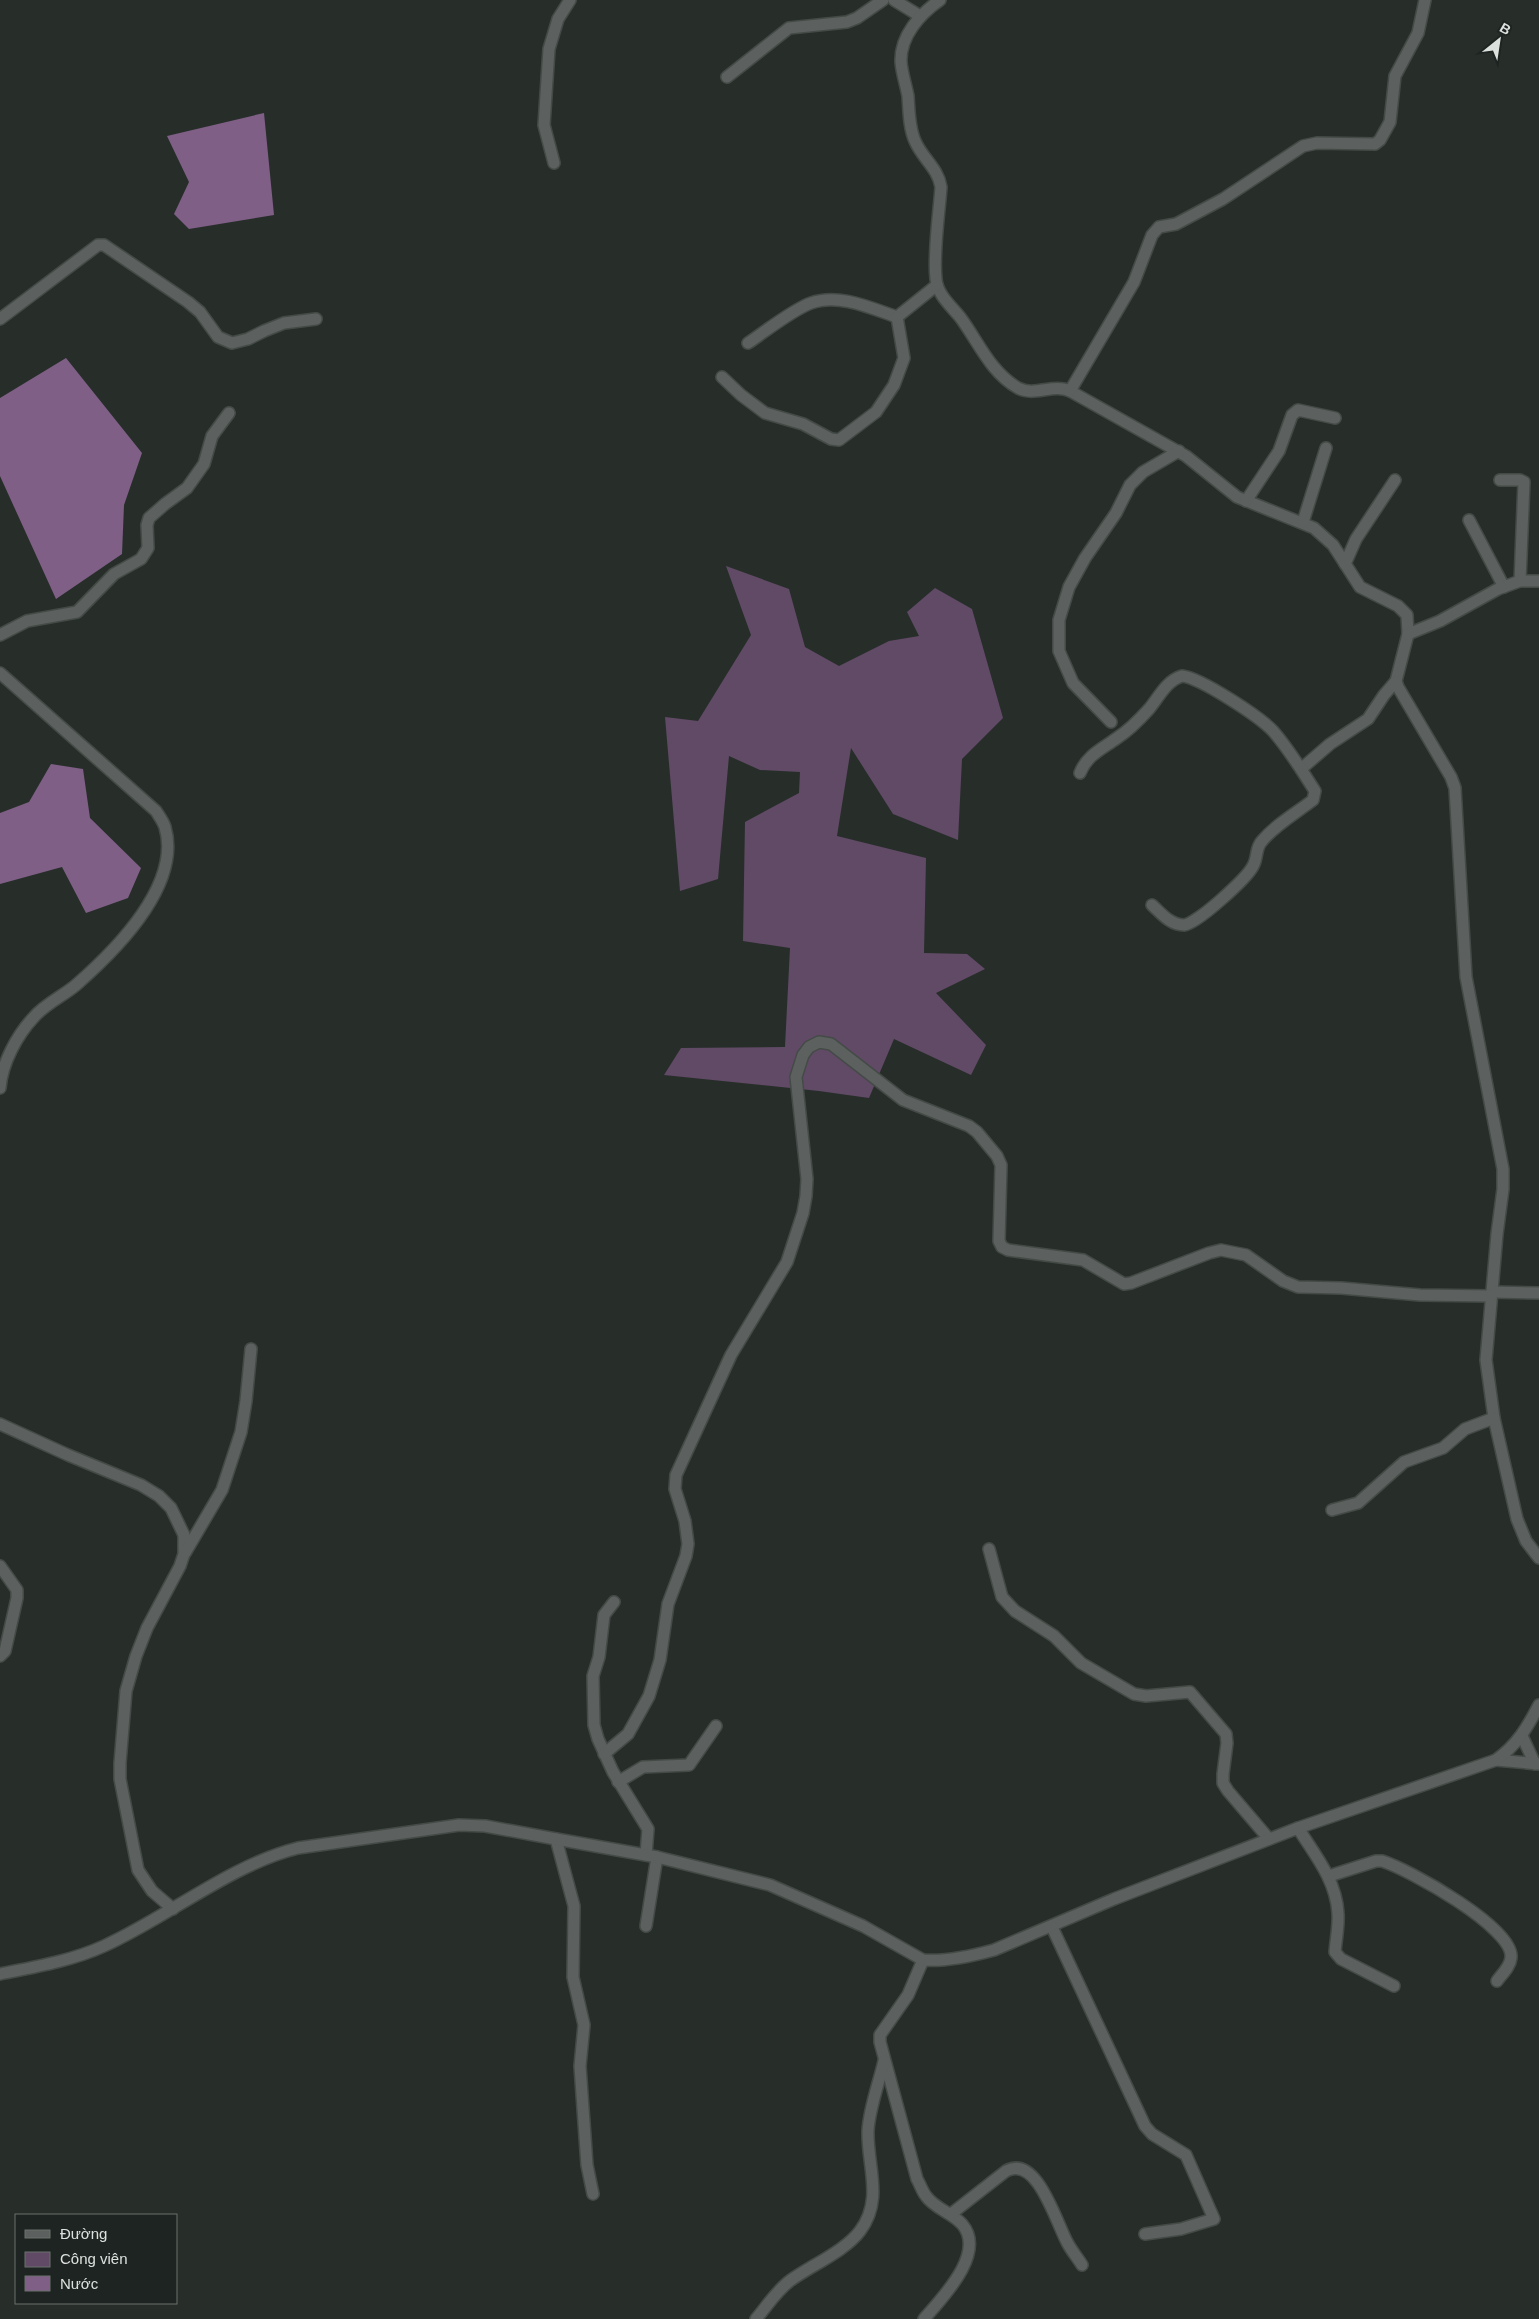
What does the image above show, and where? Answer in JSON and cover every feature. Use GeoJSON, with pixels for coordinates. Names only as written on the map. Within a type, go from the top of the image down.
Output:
{"type":"FeatureCollection","features":[{"type":"Feature","properties":{"kind":"street"},"geometry":{"type":"LineString","coordinates":[[554,163],[544,125],[549,49],[558,19],[570,0]]}},
{"type":"Feature","properties":{"kind":"street"},"geometry":{"type":"LineString","coordinates":[[727,77],[789,28],[847,22],[857,18],[883,0]]}},
{"type":"Feature","properties":{"kind":"street"},"geometry":{"type":"LineString","coordinates":[[894,0],[920,16]]}},
{"type":"Feature","properties":{"kind":"street"},"geometry":{"type":"LineString","coordinates":[[940,0],[920,16],[904,44],[901,64],[907,92],[912,136],[939,178],[941,188],[937,285],[981,351],[1011,383],[1026,391],[1058,388],[1070,391],[1112,416],[1179,451],[1229,491],[1246,501],[1303,522],[1325,536],[1360,587],[1404,610],[1407,615],[1408,634],[1396,682],[1384,695],[1368,719],[1330,744],[1301,769]]}},
{"type":"Feature","properties":{"kind":"street"},"geometry":{"type":"LineString","coordinates":[[1070,391],[1134,282],[1152,235],[1159,227],[1176,224],[1223,199],[1303,146],[1317,143],[1374,144],[1380,140],[1392,115],[1395,76],[1418,33],[1424,0]]}},
{"type":"Feature","properties":{"kind":"street"},"geometry":{"type":"LineString","coordinates":[[0,319],[98,245],[104,245],[188,302],[200,312],[218,337],[232,343],[248,340],[284,323],[316,319]]}},
{"type":"Feature","properties":{"kind":"street"},"geometry":{"type":"LineString","coordinates":[[897,317],[937,285]]}},
{"type":"Feature","properties":{"kind":"street"},"geometry":{"type":"LineString","coordinates":[[748,343],[810,303],[827,300],[858,304],[897,317]]}},
{"type":"Feature","properties":{"kind":"street"},"geometry":{"type":"LineString","coordinates":[[722,377],[765,414],[804,424],[830,439],[839,440],[876,412],[894,386],[904,358],[897,317]]}},
{"type":"Feature","properties":{"kind":"street"},"geometry":{"type":"LineString","coordinates":[[1246,501],[1279,451],[1292,415],[1296,411],[1335,418]]}},
{"type":"Feature","properties":{"kind":"street"},"geometry":{"type":"LineString","coordinates":[[0,635],[27,621],[77,612],[110,578],[141,560],[148,548],[147,525],[150,518],[187,488],[204,464],[212,436],[229,413]]}},
{"type":"Feature","properties":{"kind":"street"},"geometry":{"type":"LineString","coordinates":[[1303,522],[1326,448]]}},
{"type":"Feature","properties":{"kind":"street"},"geometry":{"type":"LineString","coordinates":[[1110,722],[1073,684],[1059,650],[1059,620],[1069,587],[1085,558],[1116,512],[1130,485],[1143,472],[1179,451]]}},
{"type":"Feature","properties":{"kind":"street"},"geometry":{"type":"LineString","coordinates":[[1344,564],[1356,539],[1395,480]]}},
{"type":"Feature","properties":{"kind":"street"},"geometry":{"type":"LineString","coordinates":[[1500,480],[1524,482],[1520,581]]}},
{"type":"Feature","properties":{"kind":"street"},"geometry":{"type":"LineString","coordinates":[[1469,520],[1504,587]]}},
{"type":"Feature","properties":{"kind":"street"},"geometry":{"type":"LineString","coordinates":[[1408,634],[1440,621],[1504,587],[1520,581],[1539,581]]}},
{"type":"Feature","properties":{"kind":"street"},"geometry":{"type":"LineString","coordinates":[[0,673],[156,811],[165,826],[168,842],[165,862],[158,884],[144,910],[112,952],[75,985],[35,1016],[12,1049],[4,1067],[0,1088]]}},
{"type":"Feature","properties":{"kind":"street"},"geometry":{"type":"LineString","coordinates":[[1080,773],[1084,764],[1097,750],[1118,738],[1148,710],[1168,684],[1182,676],[1201,682],[1268,726],[1301,769],[1315,791],[1315,796],[1264,838],[1257,849],[1253,866],[1242,879],[1192,923],[1177,924],[1168,920],[1152,905]]}},
{"type":"Feature","properties":{"kind":"street"},"geometry":{"type":"LineString","coordinates":[[1396,682],[1451,777],[1457,799],[1466,977],[1504,1180],[1486,1360],[1494,1418],[1517,1519],[1526,1541],[1539,1558]]}},
{"type":"Feature","properties":{"kind":"street"},"geometry":{"type":"LineString","coordinates":[[604,1754],[628,1734],[649,1696],[660,1660],[668,1604],[686,1556],[688,1544],[685,1521],[675,1489],[676,1475],[731,1355],[784,1269],[804,1214],[807,1179],[796,1077],[803,1055],[809,1047],[819,1042],[831,1044],[903,1100],[958,1121],[977,1132],[1002,1165],[999,1241],[1002,1247],[1008,1250],[1083,1260],[1124,1284],[1221,1250],[1246,1255],[1283,1282],[1298,1287],[1342,1288],[1420,1295],[1539,1293]]}},
{"type":"Feature","properties":{"kind":"street"},"geometry":{"type":"LineString","coordinates":[[173,1909],[152,1891],[138,1870],[120,1779],[126,1691],[136,1656],[147,1628],[184,1554],[222,1490],[241,1432],[251,1349]]}},
{"type":"Feature","properties":{"kind":"street"},"geometry":{"type":"LineString","coordinates":[[1332,1510],[1358,1503],[1404,1462],[1443,1448],[1464,1429],[1494,1418]]}},
{"type":"Feature","properties":{"kind":"street"},"geometry":{"type":"LineString","coordinates":[[0,1424],[68,1456],[141,1485],[159,1496],[171,1508],[180,1523],[184,1535],[184,1554]]}},
{"type":"Feature","properties":{"kind":"street"},"geometry":{"type":"LineString","coordinates":[[989,1550],[1002,1597],[1015,1611],[1054,1636],[1080,1663],[1134,1694],[1146,1696],[1190,1692],[1226,1734],[1223,1783],[1228,1792],[1270,1839]]}},
{"type":"Feature","properties":{"kind":"street"},"geometry":{"type":"LineString","coordinates":[[0,1566],[13,1583],[17,1598],[5,1651],[0,1656]]}},
{"type":"Feature","properties":{"kind":"street"},"geometry":{"type":"LineString","coordinates":[[614,1602],[604,1615],[600,1656],[593,1676],[596,1732],[604,1754],[618,1782],[648,1829],[652,1856],[646,1926]]}},
{"type":"Feature","properties":{"kind":"street"},"geometry":{"type":"LineString","coordinates":[[0,1974],[81,1955],[103,1946],[234,1874],[280,1852],[459,1825],[476,1825],[652,1856],[745,1878],[789,1892],[863,1926],[923,1960],[950,1958],[994,1950],[1052,1927],[1114,1899],[1298,1828],[1496,1760],[1511,1749],[1522,1736],[1539,1705]]}},
{"type":"Feature","properties":{"kind":"street"},"geometry":{"type":"LineString","coordinates":[[618,1782],[642,1767],[689,1765],[716,1726]]}},
{"type":"Feature","properties":{"kind":"street"},"geometry":{"type":"LineString","coordinates":[[1522,1736],[1537,1764]]}},
{"type":"Feature","properties":{"kind":"street"},"geometry":{"type":"LineString","coordinates":[[1496,1760],[1537,1764]]}},
{"type":"Feature","properties":{"kind":"street"},"geometry":{"type":"LineString","coordinates":[[1298,1828],[1329,1876],[1336,1895],[1338,1914],[1334,1952],[1341,1959],[1394,1986]]}},
{"type":"Feature","properties":{"kind":"street"},"geometry":{"type":"LineString","coordinates":[[556,1839],[574,1906],[573,1977],[584,2025],[580,2066],[587,2164],[593,2194]]}},
{"type":"Feature","properties":{"kind":"street"},"geometry":{"type":"LineString","coordinates":[[1329,1876],[1376,1861],[1382,1861],[1440,1890],[1463,1904],[1503,1938],[1510,1951],[1511,1958],[1507,1968],[1497,1981]]}},
{"type":"Feature","properties":{"kind":"street"},"geometry":{"type":"LineString","coordinates":[[1052,1927],[1146,2126],[1152,2134],[1186,2155],[1214,2219],[1182,2229],[1145,2234]]}},
{"type":"Feature","properties":{"kind":"street"},"geometry":{"type":"LineString","coordinates":[[923,1960],[908,1995],[880,2034],[880,2042],[917,2179],[926,2197],[963,2225],[969,2237],[969,2249],[954,2283],[924,2319]]}},
{"type":"Feature","properties":{"kind":"street"},"geometry":{"type":"LineString","coordinates":[[756,2319],[790,2281],[850,2241],[860,2231],[866,2219],[871,2205],[874,2181],[869,2125],[884,2059]]}},
{"type":"Feature","properties":{"kind":"street"},"geometry":{"type":"LineString","coordinates":[[950,2214],[1006,2171],[1013,2167],[1020,2167],[1030,2174],[1048,2199],[1067,2241],[1082,2264]]}},
{"type":"Feature","properties":{"kind":"green space"},"geometry":{"type":"Polygon","coordinates":[[[726,566],[789,589],[805,647],[839,666],[889,641],[919,636],[907,612],[935,588],[972,609],[1003,718],[962,759],[958,840],[893,814],[851,748],[837,836],[926,858],[924,953],[967,954],[985,969],[936,993],[986,1045],[971,1075],[894,1039],[869,1098],[664,1075],[681,1048],[785,1047],[790,948],[743,941],[745,822],[799,793],[800,772],[760,770],[729,756],[718,879],[680,891],[665,717],[698,721],[751,635],[726,566]]]}},
{"type":"Feature","properties":{"kind":"water"},"geometry":{"type":"Polygon","coordinates":[[[264,113],[274,215],[189,229],[174,214],[189,182],[167,136],[264,113]]]}},
{"type":"Feature","properties":{"kind":"water"},"geometry":{"type":"Polygon","coordinates":[[[66,358],[142,453],[124,505],[122,554],[56,599],[0,476],[0,398],[66,358]]]}},
{"type":"Feature","properties":{"kind":"water"},"geometry":{"type":"Polygon","coordinates":[[[51,764],[83,769],[90,818],[141,868],[128,898],[86,913],[62,867],[0,884],[0,813],[29,802],[51,764]]]}}]}
